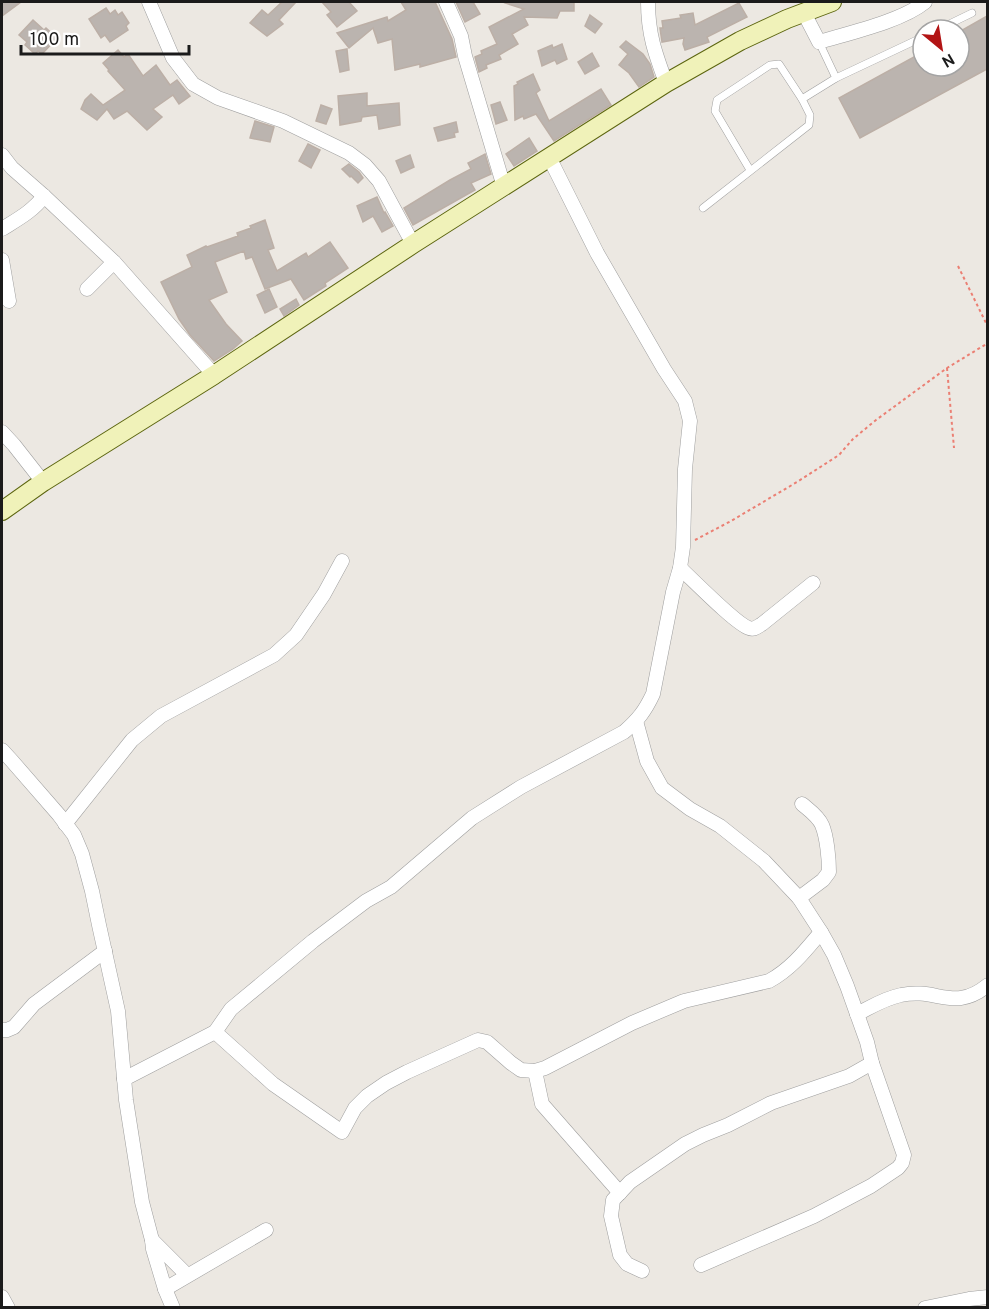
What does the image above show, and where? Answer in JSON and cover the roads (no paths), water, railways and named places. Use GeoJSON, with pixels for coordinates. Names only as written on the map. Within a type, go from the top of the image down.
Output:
{"type":"FeatureCollection","features":[{"type":"Feature","properties":{"kind":"street"},"geometry":{"type":"LineString","coordinates":[[149,2],[174,58],[193,84],[218,98],[283,121],[349,153],[365,165],[380,181],[413,244]]}},
{"type":"Feature","properties":{"kind":"street"},"geometry":{"type":"LineString","coordinates":[[447,2],[461,36],[504,187]]}},
{"type":"Feature","properties":{"kind":"street"},"geometry":{"type":"LineString","coordinates":[[648,2],[648,23],[654,52],[666,83]]}},
{"type":"Feature","properties":{"kind":"street"},"geometry":{"type":"LineString","coordinates":[[2,511],[43,482],[214,375],[413,244],[666,83],[740,41],[832,2]]}},
{"type":"Feature","properties":{"kind":"street"},"geometry":{"type":"LineString","coordinates":[[804,13],[819,42],[908,13],[925,2]]}},
{"type":"Feature","properties":{"kind":"street"},"geometry":{"type":"LineString","coordinates":[[2,155],[12,168],[114,262],[214,375]]}},
{"type":"Feature","properties":{"kind":"street"},"geometry":{"type":"LineString","coordinates":[[124,1079],[215,1032],[231,1009],[313,941],[366,901],[391,887],[472,818],[521,787],[624,732],[646,709],[653,694],[673,592],[681,568],[685,469],[690,422],[685,401],[597,253],[549,157]]}},
{"type":"Feature","properties":{"kind":"street"},"geometry":{"type":"LineString","coordinates":[[2,229],[30,212],[44,196]]}},
{"type":"Feature","properties":{"kind":"street"},"geometry":{"type":"LineString","coordinates":[[2,260],[9,301]]}},
{"type":"Feature","properties":{"kind":"street"},"geometry":{"type":"LineString","coordinates":[[87,290],[114,262]]}},
{"type":"Feature","properties":{"kind":"street"},"geometry":{"type":"LineString","coordinates":[[2,432],[43,482]]}},
{"type":"Feature","properties":{"kind":"street"},"geometry":{"type":"LineString","coordinates":[[65,824],[132,740],[161,716],[274,655],[296,635],[324,594],[342,561]]}},
{"type":"Feature","properties":{"kind":"street"},"geometry":{"type":"LineString","coordinates":[[681,568],[731,615],[750,629],[762,624],[813,583]]}},
{"type":"Feature","properties":{"kind":"street"},"geometry":{"type":"LineString","coordinates":[[636,721],[647,761],[662,788],[690,809],[720,825],[764,861],[799,898],[821,932],[834,955],[857,1014],[904,1155],[898,1168],[871,1186],[814,1216],[701,1265]]}},
{"type":"Feature","properties":{"kind":"street"},"geometry":{"type":"LineString","coordinates":[[2,750],[47,800],[74,836],[82,854],[118,1011],[126,1100],[142,1203],[153,1249],[173,1308]]}},
{"type":"Feature","properties":{"kind":"street"},"geometry":{"type":"LineString","coordinates":[[799,898],[823,880],[829,872],[825,835],[821,824],[815,815],[802,804]]}},
{"type":"Feature","properties":{"kind":"street"},"geometry":{"type":"LineString","coordinates":[[215,1032],[273,1084],[342,1132],[355,1108],[367,1096],[386,1083],[478,1040],[487,1042],[521,1070],[534,1071],[545,1068],[632,1023],[684,1001],[769,981],[790,968],[821,932]]}},
{"type":"Feature","properties":{"kind":"street"},"geometry":{"type":"LineString","coordinates":[[2,1030],[14,1027],[34,1004],[105,951]]}},
{"type":"Feature","properties":{"kind":"street"},"geometry":{"type":"LineString","coordinates":[[857,1014],[901,994],[926,994],[958,999],[972,996],[987,985]]}},
{"type":"Feature","properties":{"kind":"street"},"geometry":{"type":"LineString","coordinates":[[642,1271],[627,1264],[620,1255],[611,1216],[613,1200],[630,1182],[703,1135],[771,1103],[849,1076],[872,1063]]}},
{"type":"Feature","properties":{"kind":"street"},"geometry":{"type":"LineString","coordinates":[[534,1071],[542,1104],[620,1192]]}},
{"type":"Feature","properties":{"kind":"street"},"geometry":{"type":"LineString","coordinates":[[165,1289],[266,1230]]}},
{"type":"Feature","properties":{"kind":"street"},"geometry":{"type":"LineString","coordinates":[[152,1240],[188,1275]]}},
{"type":"Feature","properties":{"kind":"street"},"geometry":{"type":"LineString","coordinates":[[2,1297],[8,1308]]}},
{"type":"Feature","properties":{"kind":"street"},"geometry":{"type":"LineString","coordinates":[[925,1308],[987,1297]]}},
{"type":"Feature","properties":{"kind":"lane"},"geometry":{"type":"LineString","coordinates":[[962,18],[972,13]]}},
{"type":"Feature","properties":{"kind":"lane"},"geometry":{"type":"LineString","coordinates":[[819,42],[836,78]]}},
{"type":"Feature","properties":{"kind":"lane"},"geometry":{"type":"LineString","coordinates":[[802,99],[836,78],[911,43]]}},
{"type":"Feature","properties":{"kind":"lane"},"geometry":{"type":"LineString","coordinates":[[702,208],[808,125],[810,115],[778,64],[770,65],[717,100],[716,111],[750,170]]}}]}
